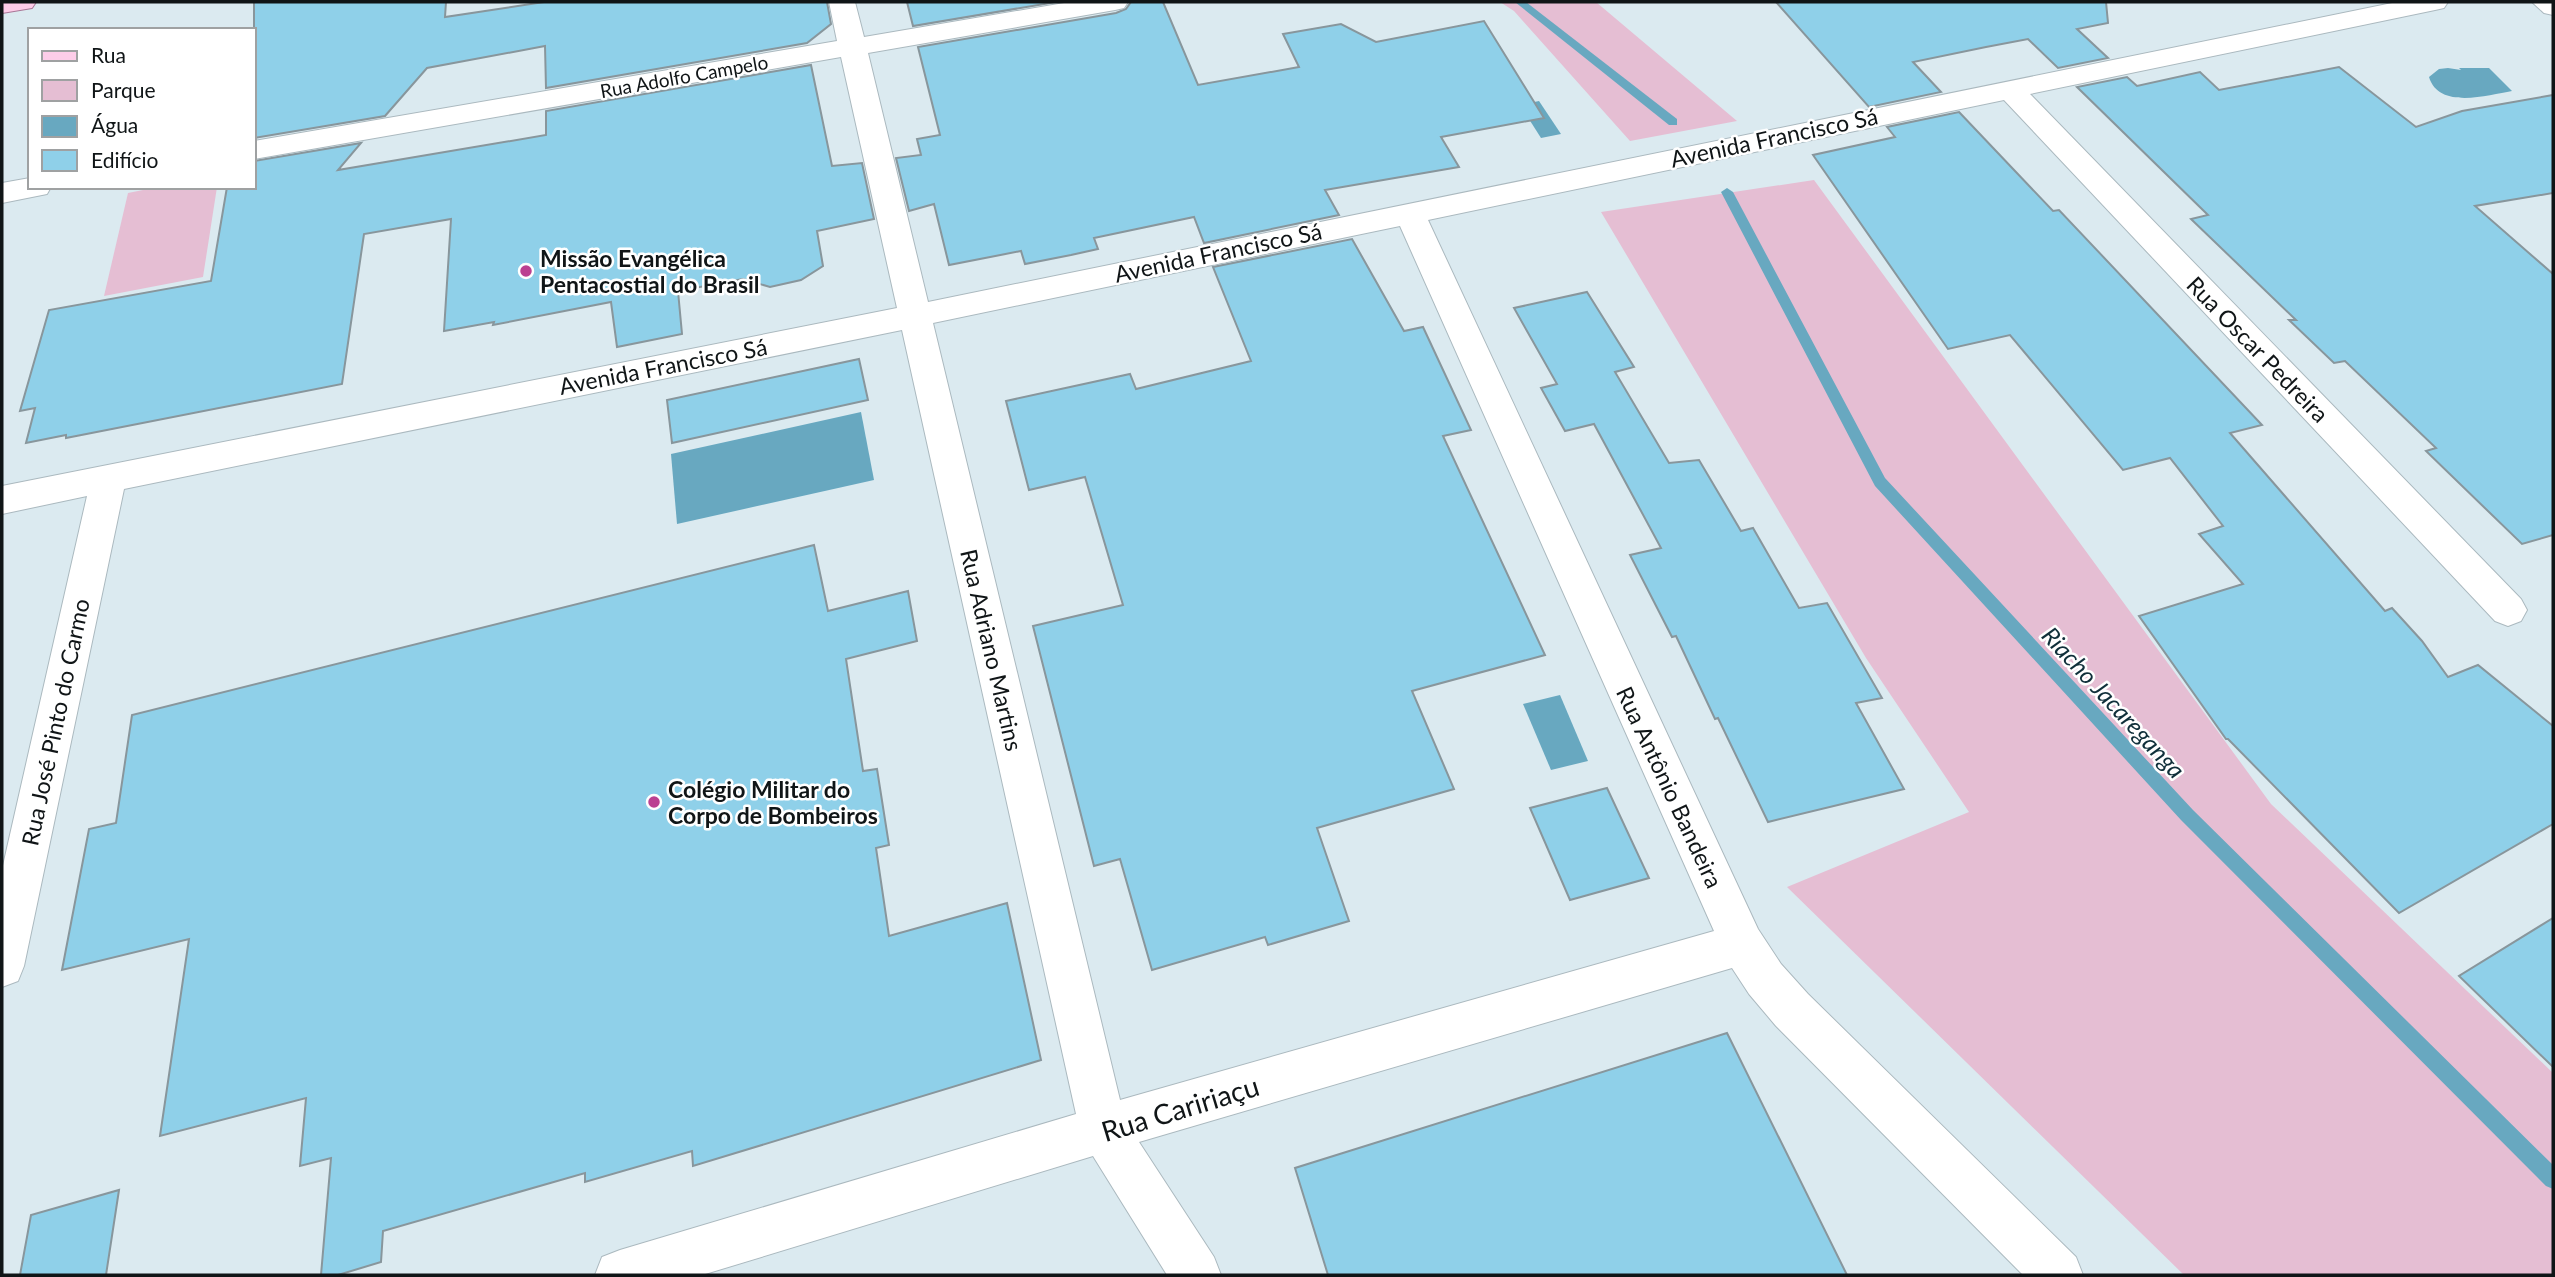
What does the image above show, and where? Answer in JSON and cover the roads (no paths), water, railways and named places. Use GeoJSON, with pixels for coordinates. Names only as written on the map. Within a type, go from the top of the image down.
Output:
{"type":"FeatureCollection","features":[{"type":"Feature","properties":{"kind":"main road"},"geometry":{"type":"LineString","coordinates":[[2,5],[23,2]]}},
{"type":"Feature","properties":{"kind":"street","name":"Rua Adriano Martins"},"geometry":{"type":"LineString","coordinates":[[842,2],[1104,1131],[1196,1275]]}},
{"type":"Feature","properties":{"kind":"street","name":"Rua Adolfo Campelo"},"geometry":{"type":"LineString","coordinates":[[256,150],[1115,2]]}},
{"type":"Feature","properties":{"kind":"street","name":"Avenida Francisco Sá"},"geometry":{"type":"LineString","coordinates":[[2,500],[913,316],[2435,2]]}},
{"type":"Feature","properties":{"kind":"street"},"geometry":{"type":"LineString","coordinates":[[2545,2],[2553,7]]}},
{"type":"Feature","properties":{"kind":"street","name":"Rua Oscar Pedreira"},"geometry":{"type":"LineString","coordinates":[[2009,89],[2508,610]]}},
{"type":"Feature","properties":{"kind":"street"},"geometry":{"type":"LineString","coordinates":[[2,193],[28,188]]}},
{"type":"Feature","properties":{"kind":"street","name":"Rua Antônio Bandeira"},"geometry":{"type":"LineString","coordinates":[[1409,212],[1742,944],[1765,979],[1792,1010],[2058,1275]]}},
{"type":"Feature","properties":{"kind":"street","name":"Rua José Pinto do Carmo"},"geometry":{"type":"LineString","coordinates":[[2,966],[109,478]]}},
{"type":"Feature","properties":{"kind":"street","name":"Rua Caririaçu"},"geometry":{"type":"LineString","coordinates":[[620,1275],[1742,944]]}},
{"type":"Feature","properties":{"kind":"water"},"geometry":{"type":"Polygon","coordinates":[[[2489,68],[2512,91],[2465,98],[2443,94],[2434,87],[2429,77],[2439,69],[2489,68]]]}},
{"type":"Feature","properties":{"kind":"water"},"geometry":{"type":"Polygon","coordinates":[[[1539,101],[1561,134],[1541,138],[1520,105],[1539,101]]]}},
{"type":"Feature","properties":{"kind":"water"},"geometry":{"type":"Polygon","coordinates":[[[861,412],[874,480],[677,524],[671,454],[861,412]]]}},
{"type":"Feature","properties":{"kind":"water"},"geometry":{"type":"Polygon","coordinates":[[[1560,695],[1588,761],[1551,770],[1523,704],[1560,695]]]}},
{"type":"Feature","properties":{"kind":"waterway","name":"Riacho Jacareganga"},"geometry":{"type":"LineString","coordinates":[[1520,2],[1673,122]]}},
{"type":"Feature","properties":{"kind":"waterway","name":"Riacho Jacareganga"},"geometry":{"type":"LineString","coordinates":[[1727,192],[1880,482],[2187,815],[2553,1179]]}},
{"type":"Feature","properties":{"kind":"place","name":"Missão Evangélica Pentacostial do Brasil"},"geometry":{"type":"Point","coordinates":[526,271]}},
{"type":"Feature","properties":{"kind":"place","name":"Colégio Militar do Corpo de Bombeiros"},"geometry":{"type":"Point","coordinates":[654,802]}}]}
